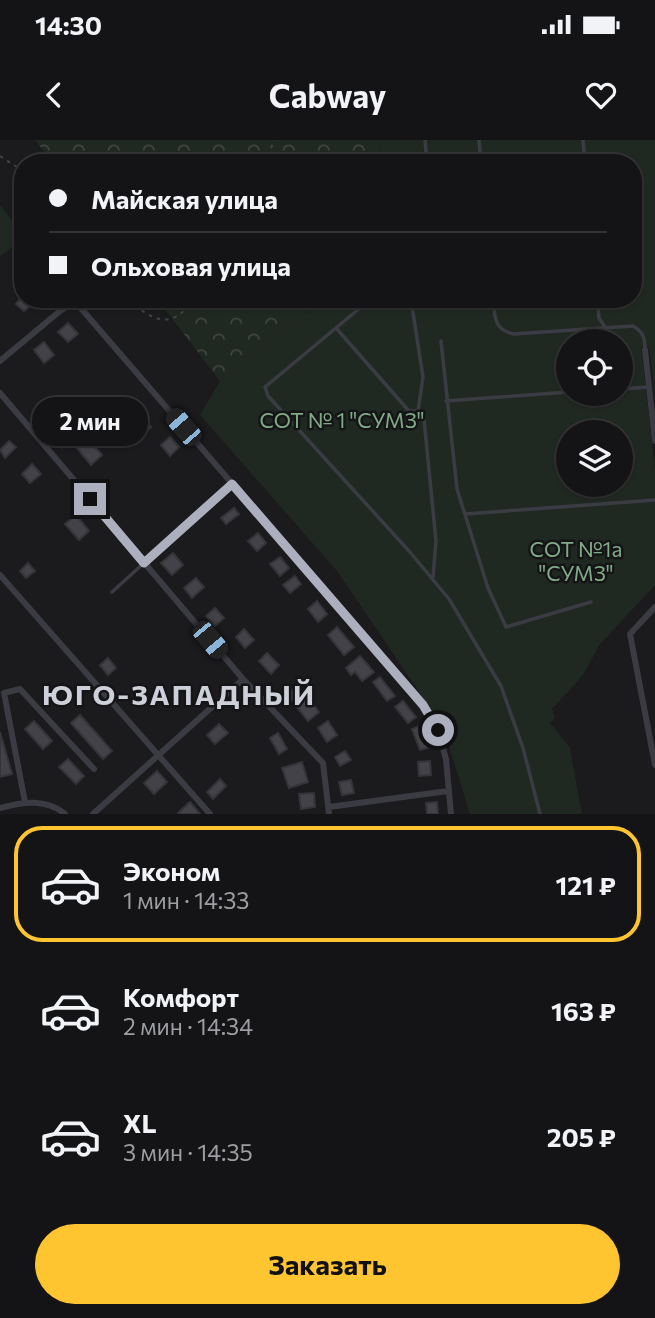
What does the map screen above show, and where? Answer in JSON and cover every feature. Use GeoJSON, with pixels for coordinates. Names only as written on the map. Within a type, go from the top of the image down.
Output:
{"type":"FeatureCollection","features":[{"type":"Feature","properties":{"kind":"street"},"geometry":{"type":"LineString","coordinates":[[0,361],[65,308]]}},
{"type":"Feature","properties":{"kind":"street"},"geometry":{"type":"LineString","coordinates":[[78,308],[423,705],[438,730],[446,759],[451,814]]}},
{"type":"Feature","properties":{"kind":"street"},"geometry":{"type":"LineString","coordinates":[[645,350],[655,441]]}},
{"type":"Feature","properties":{"kind":"street"},"geometry":{"type":"LineString","coordinates":[[0,393],[243,679],[323,763],[329,810],[448,791]]}},
{"type":"Feature","properties":{"kind":"street"},"geometry":{"type":"LineString","coordinates":[[144,563],[232,484]]}},
{"type":"Feature","properties":{"kind":"street"},"geometry":{"type":"LineString","coordinates":[[0,575],[210,814]]}},
{"type":"Feature","properties":{"kind":"street"},"geometry":{"type":"LineString","coordinates":[[655,607],[630,634],[655,765]]}},
{"type":"Feature","properties":{"kind":"street"},"geometry":{"type":"LineString","coordinates":[[93,814],[243,679]]}},
{"type":"Feature","properties":{"kind":"street"},"geometry":{"type":"LineString","coordinates":[[25,802],[4,693],[20,689],[94,769]]}},
{"type":"Feature","properties":{"kind":"street"},"geometry":{"type":"LineString","coordinates":[[0,808],[25,802],[57,807],[65,814]]}},
{"type":"Feature","properties":{"kind":"lane"},"geometry":{"type":"LineString","coordinates":[[360,308],[265,387],[268,396],[449,599],[501,686],[523,748],[540,814]]}},
{"type":"Feature","properties":{"kind":"lane"},"geometry":{"type":"LineString","coordinates":[[412,308],[423,377],[418,411],[424,419],[436,541],[433,579]]}},
{"type":"Feature","properties":{"kind":"lane"},"geometry":{"type":"LineString","coordinates":[[494,308],[496,324],[503,332],[514,334],[633,326],[642,331],[645,350]]}},
{"type":"Feature","properties":{"kind":"lane"},"geometry":{"type":"LineString","coordinates":[[598,308],[599,318],[605,327]]}},
{"type":"Feature","properties":{"kind":"lane"},"geometry":{"type":"LineString","coordinates":[[336,328],[409,411],[418,411]]}},
{"type":"Feature","properties":{"kind":"lane"},"geometry":{"type":"LineString","coordinates":[[441,341],[457,489],[488,588],[506,627],[591,602]]}},
{"type":"Feature","properties":{"kind":"lane"},"geometry":{"type":"LineString","coordinates":[[633,388],[649,387]]}},
{"type":"Feature","properties":{"kind":"lane"},"geometry":{"type":"LineString","coordinates":[[446,401],[556,393]]}},
{"type":"Feature","properties":{"kind":"lane"},"geometry":{"type":"LineString","coordinates":[[466,514],[655,500]]}},
{"type":"Feature","properties":{"kind":"lane"},"geometry":{"type":"LineString","coordinates":[[112,593],[144,563]]}},
{"type":"Feature","properties":{"kind":"path"},"geometry":{"type":"LineString","coordinates":[[138,308],[143,314],[162,320],[179,315],[185,308]]}},
{"type":"Feature","properties":{"kind":"green space"},"geometry":{"type":"Polygon","coordinates":[[[35,140],[379,140],[380,154],[46,154],[35,140]]]}},
{"type":"Feature","properties":{"kind":"green space"},"geometry":{"type":"Polygon","coordinates":[[[379,140],[655,140],[655,396],[649,347],[641,347],[655,470],[655,585],[600,644],[583,675],[552,709],[555,718],[550,723],[570,748],[582,814],[470,814],[443,727],[337,571],[200,415],[220,381],[312,308],[642,308],[642,154],[380,154],[379,140]]]}},
{"type":"Feature","properties":{"kind":"green space"},"geometry":{"type":"Polygon","coordinates":[[[0,205],[14,223],[14,246],[0,256],[0,205]]]}},
{"type":"Feature","properties":{"kind":"green space"},"geometry":{"type":"Polygon","coordinates":[[[164,308],[312,308],[220,381],[164,308]]]}},
{"type":"Feature","properties":{"kind":"building"},"geometry":{"type":"Polygon","coordinates":[[[68,323],[78,334],[68,342],[58,332],[68,323]]]}},
{"type":"Feature","properties":{"kind":"building"},"geometry":{"type":"Polygon","coordinates":[[[44,342],[54,355],[44,363],[34,350],[44,342]]]}},
{"type":"Feature","properties":{"kind":"building"},"geometry":{"type":"Polygon","coordinates":[[[48,410],[59,422],[49,431],[38,419],[48,410]]]}},
{"type":"Feature","properties":{"kind":"building"},"geometry":{"type":"Polygon","coordinates":[[[143,419],[151,427],[140,436],[133,427],[143,419]]]}},
{"type":"Feature","properties":{"kind":"building"},"geometry":{"type":"Polygon","coordinates":[[[170,437],[179,447],[170,456],[161,445],[170,437]]]}},
{"type":"Feature","properties":{"kind":"building"},"geometry":{"type":"Polygon","coordinates":[[[87,438],[102,455],[91,465],[76,447],[87,438]]]}},
{"type":"Feature","properties":{"kind":"building"},"geometry":{"type":"Polygon","coordinates":[[[9,441],[16,447],[5,458],[0,450],[9,441]]]}},
{"type":"Feature","properties":{"kind":"building"},"geometry":{"type":"Polygon","coordinates":[[[32,464],[41,474],[30,483],[22,474],[32,464]]]}},
{"type":"Feature","properties":{"kind":"building"},"geometry":{"type":"Polygon","coordinates":[[[234,508],[239,514],[226,524],[221,518],[234,508]]]}},
{"type":"Feature","properties":{"kind":"building"},"geometry":{"type":"Polygon","coordinates":[[[76,515],[89,531],[79,540],[65,524],[76,515]]]}},
{"type":"Feature","properties":{"kind":"building"},"geometry":{"type":"Polygon","coordinates":[[[258,533],[266,543],[257,551],[248,541],[258,533]]]}},
{"type":"Feature","properties":{"kind":"building"},"geometry":{"type":"Polygon","coordinates":[[[173,553],[183,565],[172,575],[161,563],[173,553]]]}},
{"type":"Feature","properties":{"kind":"building"},"geometry":{"type":"Polygon","coordinates":[[[280,557],[289,568],[280,576],[270,564],[280,557]]]}},
{"type":"Feature","properties":{"kind":"building"},"geometry":{"type":"Polygon","coordinates":[[[28,563],[35,571],[26,578],[20,571],[28,563]]]}},
{"type":"Feature","properties":{"kind":"building"},"geometry":{"type":"Polygon","coordinates":[[[295,576],[301,584],[290,593],[283,585],[295,576]]]}},
{"type":"Feature","properties":{"kind":"building"},"geometry":{"type":"Polygon","coordinates":[[[196,578],[204,587],[192,598],[184,588],[196,578]]]}},
{"type":"Feature","properties":{"kind":"building"},"geometry":{"type":"Polygon","coordinates":[[[317,601],[327,614],[318,622],[308,609],[317,601]]]}},
{"type":"Feature","properties":{"kind":"building"},"geometry":{"type":"Polygon","coordinates":[[[215,608],[224,618],[215,626],[206,616],[215,608]]]}},
{"type":"Feature","properties":{"kind":"building"},"geometry":{"type":"Polygon","coordinates":[[[337,627],[354,647],[344,655],[328,635],[337,627]]]}},
{"type":"Feature","properties":{"kind":"building"},"geometry":{"type":"Polygon","coordinates":[[[244,629],[254,640],[245,648],[236,637],[244,629]]]}},
{"type":"Feature","properties":{"kind":"building"},"geometry":{"type":"Polygon","coordinates":[[[267,653],[279,665],[271,674],[259,661],[267,653]]]}},
{"type":"Feature","properties":{"kind":"building"},"geometry":{"type":"Polygon","coordinates":[[[360,656],[374,672],[362,681],[355,672],[351,675],[346,668],[360,656]]]}},
{"type":"Feature","properties":{"kind":"building"},"geometry":{"type":"Polygon","coordinates":[[[108,658],[116,668],[108,675],[100,665],[108,658]]]}},
{"type":"Feature","properties":{"kind":"building"},"geometry":{"type":"Polygon","coordinates":[[[380,677],[395,696],[387,701],[373,682],[380,677]]]}},
{"type":"Feature","properties":{"kind":"building"},"geometry":{"type":"Polygon","coordinates":[[[292,689],[298,696],[288,703],[283,696],[292,689]]]}},
{"type":"Feature","properties":{"kind":"building"},"geometry":{"type":"Polygon","coordinates":[[[307,697],[319,712],[308,721],[296,706],[307,697]]]}},
{"type":"Feature","properties":{"kind":"building"},"geometry":{"type":"Polygon","coordinates":[[[403,701],[416,717],[408,723],[395,707],[403,701]]]}},
{"type":"Feature","properties":{"kind":"building"},"geometry":{"type":"Polygon","coordinates":[[[80,715],[112,751],[103,759],[71,723],[80,715]]]}},
{"type":"Feature","properties":{"kind":"building"},"geometry":{"type":"Polygon","coordinates":[[[34,721],[52,741],[43,749],[25,729],[34,721]]]}},
{"type":"Feature","properties":{"kind":"building"},"geometry":{"type":"Polygon","coordinates":[[[328,721],[337,735],[327,742],[318,728],[328,721]]]}},
{"type":"Feature","properties":{"kind":"building"},"geometry":{"type":"Polygon","coordinates":[[[219,724],[228,733],[215,744],[207,735],[219,724]]]}},
{"type":"Feature","properties":{"kind":"building"},"geometry":{"type":"Polygon","coordinates":[[[422,725],[430,747],[420,750],[412,729],[422,725]]]}},
{"type":"Feature","properties":{"kind":"building"},"geometry":{"type":"Polygon","coordinates":[[[0,732],[12,774],[0,777],[0,732]]]}},
{"type":"Feature","properties":{"kind":"building"},"geometry":{"type":"Polygon","coordinates":[[[278,733],[287,749],[279,754],[270,738],[278,733]]]}},
{"type":"Feature","properties":{"kind":"building"},"geometry":{"type":"Polygon","coordinates":[[[345,751],[351,760],[340,766],[335,757],[345,751]]]}},
{"type":"Feature","properties":{"kind":"building"},"geometry":{"type":"Polygon","coordinates":[[[68,759],[84,776],[76,784],[59,767],[68,759]]]}},
{"type":"Feature","properties":{"kind":"building"},"geometry":{"type":"Polygon","coordinates":[[[430,761],[431,775],[419,776],[418,762],[430,761]]]}},
{"type":"Feature","properties":{"kind":"building"},"geometry":{"type":"Polygon","coordinates":[[[302,762],[308,782],[289,788],[282,768],[302,762]]]}},
{"type":"Feature","properties":{"kind":"building"},"geometry":{"type":"Polygon","coordinates":[[[157,771],[167,782],[154,794],[144,783],[157,771]]]}},
{"type":"Feature","properties":{"kind":"building"},"geometry":{"type":"Polygon","coordinates":[[[220,779],[226,786],[213,799],[207,792],[220,779]]]}},
{"type":"Feature","properties":{"kind":"building"},"geometry":{"type":"Polygon","coordinates":[[[351,780],[354,793],[342,795],[339,782],[351,780]]]}},
{"type":"Feature","properties":{"kind":"building"},"geometry":{"type":"Polygon","coordinates":[[[314,793],[315,807],[301,809],[299,794],[314,793]]]}},
{"type":"Feature","properties":{"kind":"building"},"geometry":{"type":"Polygon","coordinates":[[[190,802],[200,814],[178,813],[190,802]]]}},
{"type":"Feature","properties":{"kind":"building"},"geometry":{"type":"Polygon","coordinates":[[[437,802],[438,814],[427,814],[426,803],[437,802]]]}},
{"type":"Feature","properties":{"kind":"district","name":"ЮГО-ЗАПАДНЫЙ"},"geometry":{"type":"Point","coordinates":[179,694]}},
{"type":"Feature","properties":{"kind":"route"},"geometry":{"type":"LineString","coordinates":[[90,499],[144,563],[232,484],[423,705],[438,730]]}},
{"type":"Feature","properties":{"kind":"park label","name":"СОТ № 1 \"СУМЗ\""},"geometry":{"type":"Point","coordinates":[342,419]}},
{"type":"Feature","properties":{"kind":"park label","name":"СОТ №1а \"СУМЗ\""},"geometry":{"type":"Point","coordinates":[576,560]}}]}
